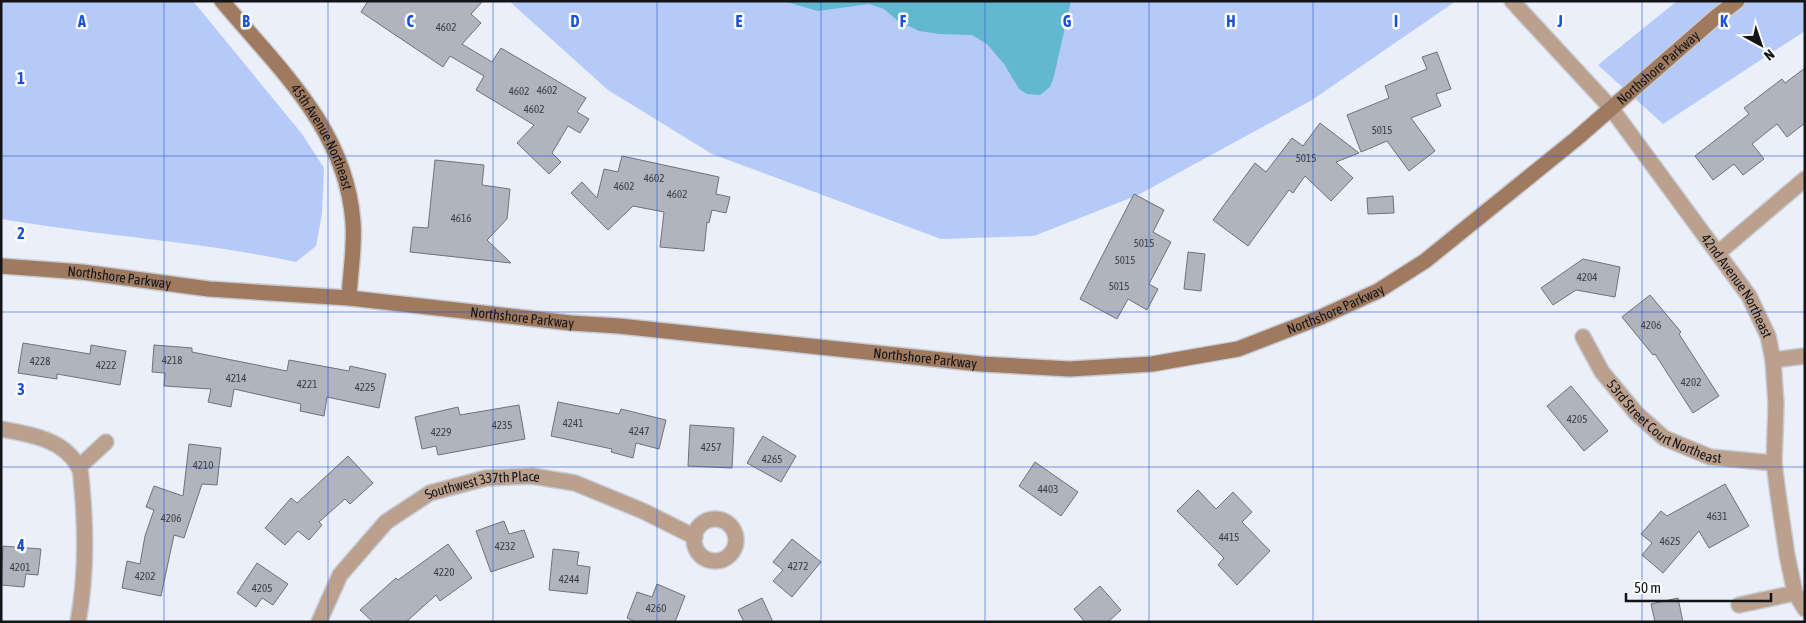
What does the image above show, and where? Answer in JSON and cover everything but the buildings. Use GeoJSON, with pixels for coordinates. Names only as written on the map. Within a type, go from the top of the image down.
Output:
{"type":"FeatureCollection","features":[{"type":"Feature","properties":{"kind":"street","name":"45th Avenue Northeast"},"geometry":{"type":"LineString","coordinates":[[222,1],[313,110],[336,151],[350,196],[353,224],[349,298]]}},
{"type":"Feature","properties":{"kind":"street","name":"42nd Avenue Northeast"},"geometry":{"type":"LineString","coordinates":[[1512,1],[1611,108],[1749,296],[1768,336],[1773,360],[1776,404],[1774,463],[1786,555],[1795,593],[1805,610]]}},
{"type":"Feature","properties":{"kind":"street","name":"Northshore Parkway"},"geometry":{"type":"LineString","coordinates":[[1,266],[82,272],[208,289],[349,298],[571,323],[619,326],[980,364],[1070,369],[1152,364],[1238,349],[1321,317],[1378,291],[1425,261],[1484,215],[1737,1]]}},
{"type":"Feature","properties":{"kind":"street"},"geometry":{"type":"LineString","coordinates":[[1718,253],[1805,179]]}},
{"type":"Feature","properties":{"kind":"street","name":"53rd Street Court Northeast"},"geometry":{"type":"LineString","coordinates":[[1583,337],[1602,372],[1636,413],[1664,438],[1710,456],[1774,463]]}},
{"type":"Feature","properties":{"kind":"street"},"geometry":{"type":"LineString","coordinates":[[1773,360],[1805,356]]}},
{"type":"Feature","properties":{"kind":"street"},"geometry":{"type":"LineString","coordinates":[[1,429],[26,433],[54,443],[67,452],[79,467],[84,535],[83,596],[78,622]]}},
{"type":"Feature","properties":{"kind":"street"},"geometry":{"type":"LineString","coordinates":[[79,467],[106,442]]}},
{"type":"Feature","properties":{"kind":"street","name":"Southwest 337th Place"},"geometry":{"type":"LineString","coordinates":[[319,622],[340,575],[386,522],[430,493],[486,478],[532,476],[575,483],[642,510],[695,537]]}},
{"type":"Feature","properties":{"kind":"street"},"geometry":{"type":"LineString","coordinates":[[1739,605],[1795,593]]}},
{"type":"Feature","properties":{"kind":"shaded area"},"geometry":{"type":"Polygon","coordinates":[[[1,1],[193,1],[302,134],[324,168],[322,214],[316,246],[296,262],[222,249],[1,219],[1,1]]]}},
{"type":"Feature","properties":{"kind":"shaded area"},"geometry":{"type":"Polygon","coordinates":[[[509,1],[1456,1],[1312,100],[1138,195],[1034,236],[941,239],[712,154],[608,90],[509,1]]]}},
{"type":"Feature","properties":{"kind":"shaded area"},"geometry":{"type":"Polygon","coordinates":[[[783,1],[1071,1],[1054,76],[1050,87],[1040,95],[1027,94],[1019,89],[1004,64],[987,44],[972,35],[919,31],[898,21],[884,9],[869,4],[818,11],[783,1]]]}},
{"type":"Feature","properties":{"kind":"shaded area"},"geometry":{"type":"Polygon","coordinates":[[[1677,1],[1805,1],[1805,31],[1663,124],[1598,65],[1677,1]]]}}]}
